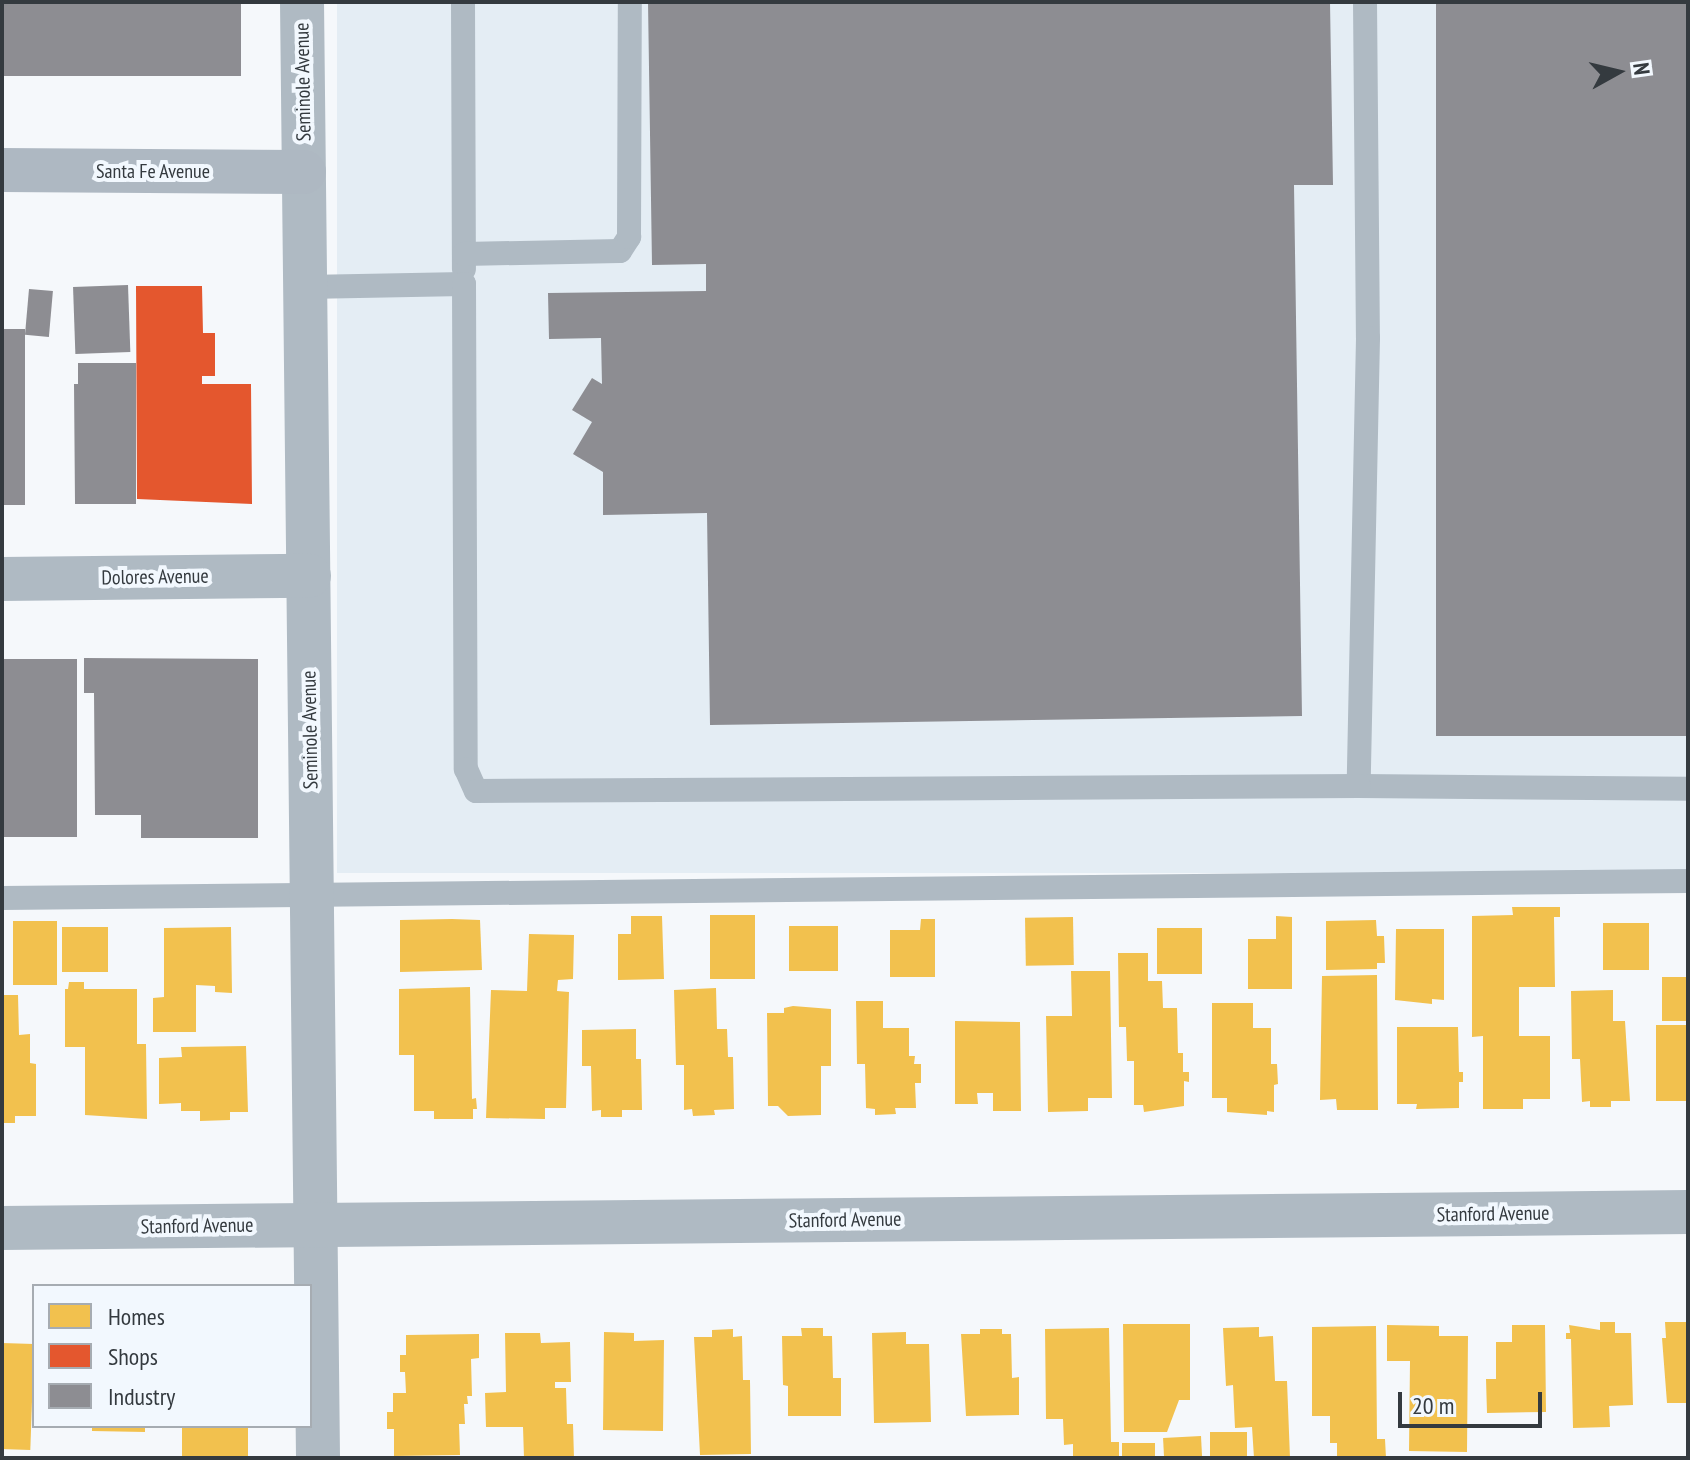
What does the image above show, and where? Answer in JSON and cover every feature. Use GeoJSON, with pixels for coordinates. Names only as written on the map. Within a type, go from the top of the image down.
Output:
{"type":"FeatureCollection","features":[{"type":"Feature","properties":{"kind":"street","name":"Seminole Avenue"},"geometry":{"type":"LineString","coordinates":[[302,2],[318,1458]]}},
{"type":"Feature","properties":{"kind":"street","name":"Santa Fe Avenue"},"geometry":{"type":"LineString","coordinates":[[2,170],[304,172]]}},
{"type":"Feature","properties":{"kind":"street","name":"Dolores Avenue"},"geometry":{"type":"LineString","coordinates":[[2,579],[309,576]]}},
{"type":"Feature","properties":{"kind":"street","name":"Stanford Avenue"},"geometry":{"type":"LineString","coordinates":[[2,1228],[1688,1212]]}},
{"type":"Feature","properties":{"kind":"lane"},"geometry":{"type":"LineString","coordinates":[[463,2],[466,769],[476,791],[1359,786],[1688,789]]}},
{"type":"Feature","properties":{"kind":"lane"},"geometry":{"type":"LineString","coordinates":[[464,254],[620,251],[629,237],[630,2]]}},
{"type":"Feature","properties":{"kind":"lane"},"geometry":{"type":"LineString","coordinates":[[1359,786],[1368,338],[1365,2]]}},
{"type":"Feature","properties":{"kind":"lane"},"geometry":{"type":"LineString","coordinates":[[306,287],[464,284]]}},
{"type":"Feature","properties":{"kind":"lane"},"geometry":{"type":"LineString","coordinates":[[2,898],[1688,881]]}},
{"type":"Feature","properties":{"kind":"shaded area"},"geometry":{"type":"Polygon","coordinates":[[[337,2],[1688,2],[1688,873],[337,873],[337,2]]]}},
{"type":"Feature","properties":{"kind":"building: Homes"},"geometry":{"type":"Polygon","coordinates":[[[1512,907],[1560,907],[1560,917],[1554,917],[1555,987],[1519,987],[1519,1036],[1550,1036],[1550,1099],[1523,1099],[1523,1109],[1483,1109],[1483,1036],[1472,1037],[1472,916],[1513,915],[1512,907]]]}},
{"type":"Feature","properties":{"kind":"building: Homes"},"geometry":{"type":"Polygon","coordinates":[[[710,915],[755,915],[755,979],[710,979],[710,915]]]}},
{"type":"Feature","properties":{"kind":"building: Homes"},"geometry":{"type":"Polygon","coordinates":[[[631,916],[662,916],[664,979],[618,980],[618,934],[631,934],[631,916]]]}},
{"type":"Feature","properties":{"kind":"building: Homes"},"geometry":{"type":"Polygon","coordinates":[[[1276,916],[1292,917],[1292,989],[1248,989],[1248,939],[1276,939],[1276,916]]]}},
{"type":"Feature","properties":{"kind":"building: Homes"},"geometry":{"type":"Polygon","coordinates":[[[1073,917],[1074,965],[1026,966],[1025,918],[1073,917]]]}},
{"type":"Feature","properties":{"kind":"building: Homes"},"geometry":{"type":"Polygon","coordinates":[[[921,919],[935,919],[935,977],[890,977],[890,930],[920,930],[921,919]]]}},
{"type":"Feature","properties":{"kind":"building: Homes"},"geometry":{"type":"Polygon","coordinates":[[[400,920],[480,920],[482,970],[400,972],[400,920]]]}},
{"type":"Feature","properties":{"kind":"building: Homes"},"geometry":{"type":"Polygon","coordinates":[[[1376,920],[1377,936],[1384,936],[1385,963],[1377,963],[1377,969],[1326,970],[1326,921],[1376,920]]]}},
{"type":"Feature","properties":{"kind":"building: Homes"},"geometry":{"type":"Polygon","coordinates":[[[13,921],[57,921],[57,985],[13,985],[13,921]]]}},
{"type":"Feature","properties":{"kind":"building: Homes"},"geometry":{"type":"Polygon","coordinates":[[[1603,923],[1649,923],[1649,970],[1603,970],[1603,923]]]}},
{"type":"Feature","properties":{"kind":"building: Homes"},"geometry":{"type":"Polygon","coordinates":[[[789,926],[838,926],[838,971],[789,971],[789,926]]]}},
{"type":"Feature","properties":{"kind":"building: Homes"},"geometry":{"type":"Polygon","coordinates":[[[62,927],[108,927],[108,972],[62,972],[62,927]]]}},
{"type":"Feature","properties":{"kind":"building: Homes"},"geometry":{"type":"Polygon","coordinates":[[[231,927],[232,993],[215,992],[215,986],[196,985],[196,1032],[153,1032],[153,998],[164,997],[164,928],[231,927]]]}},
{"type":"Feature","properties":{"kind":"building: Homes"},"geometry":{"type":"Polygon","coordinates":[[[1157,928],[1202,928],[1202,974],[1157,974],[1157,928]]]}},
{"type":"Feature","properties":{"kind":"building: Homes"},"geometry":{"type":"Polygon","coordinates":[[[1396,929],[1444,929],[1444,1000],[1432,999],[1432,1004],[1395,1000],[1396,929]]]}},
{"type":"Feature","properties":{"kind":"building: Homes"},"geometry":{"type":"Polygon","coordinates":[[[529,934],[574,935],[573,979],[558,980],[557,991],[569,992],[566,1108],[545,1108],[545,1119],[486,1118],[491,990],[527,991],[529,934]]]}},
{"type":"Feature","properties":{"kind":"building: Homes"},"geometry":{"type":"Polygon","coordinates":[[[1118,953],[1148,953],[1148,981],[1162,981],[1163,1008],[1177,1008],[1178,1053],[1183,1053],[1183,1072],[1189,1072],[1189,1082],[1184,1081],[1184,1106],[1144,1112],[1143,1105],[1134,1105],[1134,1061],[1127,1061],[1126,1027],[1119,1027],[1118,953]]]}},
{"type":"Feature","properties":{"kind":"building: Homes"},"geometry":{"type":"Polygon","coordinates":[[[1071,971],[1110,971],[1112,1098],[1088,1098],[1088,1111],[1048,1112],[1046,1016],[1072,1016],[1071,971]]]}},
{"type":"Feature","properties":{"kind":"building: Homes"},"geometry":{"type":"Polygon","coordinates":[[[1377,975],[1378,1110],[1337,1110],[1336,1099],[1320,1100],[1322,976],[1377,975]]]}},
{"type":"Feature","properties":{"kind":"building: Homes"},"geometry":{"type":"Polygon","coordinates":[[[1662,977],[1688,977],[1688,1021],[1662,1021],[1662,977]]]}},
{"type":"Feature","properties":{"kind":"building: Homes"},"geometry":{"type":"Polygon","coordinates":[[[69,982],[84,982],[84,989],[137,989],[137,1044],[146,1044],[147,1119],[85,1115],[85,1047],[65,1047],[65,989],[68,989],[69,982]]]}},
{"type":"Feature","properties":{"kind":"building: Homes"},"geometry":{"type":"Polygon","coordinates":[[[470,987],[472,1099],[476,1098],[477,1109],[473,1109],[473,1119],[434,1119],[434,1111],[414,1111],[414,1055],[399,1055],[399,989],[470,987]]]}},
{"type":"Feature","properties":{"kind":"building: Homes"},"geometry":{"type":"Polygon","coordinates":[[[716,988],[717,1029],[727,1029],[728,1057],[733,1057],[734,1109],[714,1110],[715,1115],[693,1116],[692,1109],[684,1110],[684,1065],[676,1065],[674,990],[716,988]]]}},
{"type":"Feature","properties":{"kind":"building: Homes"},"geometry":{"type":"Polygon","coordinates":[[[1613,990],[1613,1021],[1625,1021],[1630,1101],[1611,1101],[1611,1107],[1590,1107],[1590,1101],[1582,1102],[1580,1059],[1572,1059],[1571,991],[1613,990]]]}},
{"type":"Feature","properties":{"kind":"building: Homes"},"geometry":{"type":"Polygon","coordinates":[[[2,995],[18,995],[19,1035],[30,1034],[30,1063],[36,1064],[36,1116],[15,1116],[15,1123],[2,1123],[2,995]]]}},
{"type":"Feature","properties":{"kind":"building: Homes"},"geometry":{"type":"Polygon","coordinates":[[[856,1001],[883,1001],[883,1028],[909,1028],[909,1056],[915,1056],[914,1064],[921,1064],[921,1083],[915,1083],[916,1108],[895,1108],[896,1114],[875,1115],[875,1109],[866,1108],[865,1064],[857,1064],[856,1001]]]}},
{"type":"Feature","properties":{"kind":"building: Homes"},"geometry":{"type":"Polygon","coordinates":[[[1212,1003],[1253,1003],[1253,1028],[1271,1028],[1271,1064],[1277,1064],[1278,1084],[1274,1085],[1274,1112],[1267,1111],[1267,1115],[1227,1112],[1227,1098],[1212,1098],[1212,1003]]]}},
{"type":"Feature","properties":{"kind":"building: Homes"},"geometry":{"type":"Polygon","coordinates":[[[784,1008],[831,1009],[831,1066],[821,1066],[821,1115],[788,1116],[778,1106],[768,1106],[767,1013],[784,1013],[784,1008]]]}},
{"type":"Feature","properties":{"kind":"building: Homes"},"geometry":{"type":"Polygon","coordinates":[[[955,1021],[1020,1022],[1021,1111],[993,1111],[993,1093],[977,1093],[978,1104],[955,1104],[955,1021]]]}},
{"type":"Feature","properties":{"kind":"building: Homes"},"geometry":{"type":"Polygon","coordinates":[[[1656,1025],[1688,1025],[1688,1101],[1656,1101],[1656,1025]]]}},
{"type":"Feature","properties":{"kind":"building: Homes"},"geometry":{"type":"Polygon","coordinates":[[[1397,1027],[1458,1027],[1459,1072],[1463,1072],[1463,1082],[1459,1082],[1459,1108],[1416,1109],[1417,1104],[1397,1104],[1397,1027]]]}},
{"type":"Feature","properties":{"kind":"building: Homes"},"geometry":{"type":"Polygon","coordinates":[[[636,1029],[636,1059],[641,1059],[642,1110],[622,1110],[622,1117],[601,1117],[601,1110],[592,1111],[591,1066],[582,1066],[582,1030],[636,1029]]]}},
{"type":"Feature","properties":{"kind":"building: Homes"},"geometry":{"type":"Polygon","coordinates":[[[246,1046],[248,1112],[230,1112],[230,1120],[200,1121],[200,1111],[181,1111],[181,1103],[159,1104],[159,1058],[182,1057],[181,1047],[246,1046]]]}},
{"type":"Feature","properties":{"kind":"building: Homes"},"geometry":{"type":"Polygon","coordinates":[[[1600,1322],[1615,1322],[1615,1333],[1631,1333],[1633,1405],[1609,1406],[1610,1427],[1573,1428],[1571,1339],[1566,1339],[1566,1333],[1570,1333],[1569,1325],[1600,1330],[1600,1322]]]}},
{"type":"Feature","properties":{"kind":"building: Homes"},"geometry":{"type":"Polygon","coordinates":[[[1665,1322],[1687,1322],[1688,1403],[1667,1403],[1662,1338],[1666,1338],[1665,1322]]]}},
{"type":"Feature","properties":{"kind":"building: Homes"},"geometry":{"type":"Polygon","coordinates":[[[1123,1324],[1190,1324],[1190,1400],[1179,1400],[1167,1432],[1124,1432],[1123,1324]]]}},
{"type":"Feature","properties":{"kind":"building: Homes"},"geometry":{"type":"Polygon","coordinates":[[[1387,1325],[1439,1326],[1439,1336],[1468,1336],[1467,1452],[1409,1451],[1410,1361],[1387,1361],[1387,1325]]]}},
{"type":"Feature","properties":{"kind":"building: Homes"},"geometry":{"type":"Polygon","coordinates":[[[1512,1325],[1545,1325],[1546,1412],[1487,1413],[1486,1379],[1496,1379],[1496,1342],[1512,1342],[1512,1325]]]}},
{"type":"Feature","properties":{"kind":"building: Homes"},"geometry":{"type":"Polygon","coordinates":[[[1376,1326],[1377,1439],[1385,1439],[1386,1458],[1337,1458],[1337,1443],[1330,1443],[1330,1416],[1312,1416],[1312,1327],[1376,1326]]]}},
{"type":"Feature","properties":{"kind":"building: Homes"},"geometry":{"type":"Polygon","coordinates":[[[1259,1327],[1259,1337],[1273,1336],[1275,1381],[1287,1381],[1290,1458],[1254,1458],[1252,1427],[1235,1428],[1233,1385],[1226,1386],[1223,1328],[1259,1327]]]}},
{"type":"Feature","properties":{"kind":"building: Homes"},"geometry":{"type":"Polygon","coordinates":[[[801,1328],[823,1328],[823,1336],[832,1336],[833,1378],[841,1378],[841,1416],[788,1416],[788,1386],[783,1385],[782,1336],[802,1336],[801,1328]]]}},
{"type":"Feature","properties":{"kind":"building: Homes"},"geometry":{"type":"Polygon","coordinates":[[[1109,1328],[1111,1442],[1119,1442],[1119,1458],[1073,1458],[1073,1444],[1064,1445],[1063,1419],[1046,1419],[1045,1329],[1109,1328]]]}},
{"type":"Feature","properties":{"kind":"building: Homes"},"geometry":{"type":"Polygon","coordinates":[[[733,1329],[733,1337],[742,1336],[743,1380],[750,1380],[751,1454],[700,1455],[694,1337],[712,1337],[712,1330],[733,1329]]]}},
{"type":"Feature","properties":{"kind":"building: Homes"},"geometry":{"type":"Polygon","coordinates":[[[980,1329],[1002,1329],[1002,1334],[1011,1334],[1012,1378],[1019,1377],[1019,1415],[966,1416],[961,1334],[980,1334],[980,1329]]]}},
{"type":"Feature","properties":{"kind":"building: Homes"},"geometry":{"type":"Polygon","coordinates":[[[604,1332],[634,1333],[634,1341],[664,1340],[663,1431],[603,1430],[604,1332]]]}},
{"type":"Feature","properties":{"kind":"building: Homes"},"geometry":{"type":"Polygon","coordinates":[[[906,1332],[906,1344],[929,1344],[931,1422],[874,1423],[872,1333],[906,1332]]]}},
{"type":"Feature","properties":{"kind":"building: Homes"},"geometry":{"type":"Polygon","coordinates":[[[505,1333],[540,1333],[541,1343],[570,1342],[571,1382],[555,1382],[555,1388],[566,1388],[567,1424],[573,1424],[574,1458],[524,1458],[523,1427],[486,1427],[485,1393],[506,1392],[505,1333]]]}},
{"type":"Feature","properties":{"kind":"building: Homes"},"geometry":{"type":"Polygon","coordinates":[[[479,1334],[479,1358],[471,1359],[472,1396],[467,1396],[468,1404],[464,1404],[465,1424],[459,1424],[460,1455],[394,1456],[394,1429],[387,1429],[387,1412],[393,1412],[393,1393],[406,1393],[405,1372],[400,1372],[400,1355],[406,1355],[406,1335],[479,1334]]]}},
{"type":"Feature","properties":{"kind":"building: Homes"},"geometry":{"type":"Polygon","coordinates":[[[2,1343],[32,1344],[30,1450],[2,1449],[2,1343]]]}},
{"type":"Feature","properties":{"kind":"building: Homes"},"geometry":{"type":"Polygon","coordinates":[[[92,1428],[145,1428],[145,1432],[92,1431],[92,1428]]]}},
{"type":"Feature","properties":{"kind":"building: Homes"},"geometry":{"type":"Polygon","coordinates":[[[182,1428],[248,1428],[248,1457],[182,1457],[182,1428]]]}},
{"type":"Feature","properties":{"kind":"building: Homes"},"geometry":{"type":"Polygon","coordinates":[[[1210,1432],[1247,1432],[1247,1458],[1210,1458],[1210,1432]]]}},
{"type":"Feature","properties":{"kind":"building: Homes"},"geometry":{"type":"Polygon","coordinates":[[[1201,1436],[1202,1458],[1164,1458],[1163,1438],[1201,1436]]]}},
{"type":"Feature","properties":{"kind":"building: Homes"},"geometry":{"type":"Polygon","coordinates":[[[1122,1443],[1155,1443],[1155,1458],[1122,1458],[1122,1443]]]}},
{"type":"Feature","properties":{"kind":"building: Shops"},"geometry":{"type":"Polygon","coordinates":[[[136,286],[202,286],[203,333],[215,333],[215,376],[202,376],[202,384],[251,384],[252,504],[137,499],[136,286]]]}},
{"type":"Feature","properties":{"kind":"building: Industry"},"geometry":{"type":"Polygon","coordinates":[[[2,2],[241,2],[241,76],[2,76],[2,2]]]}},
{"type":"Feature","properties":{"kind":"building: Industry"},"geometry":{"type":"Polygon","coordinates":[[[648,2],[1330,2],[1333,185],[1294,185],[1302,716],[710,725],[707,513],[603,515],[603,472],[573,454],[592,422],[572,410],[592,378],[602,384],[601,338],[549,339],[548,293],[706,291],[706,264],[652,265],[648,2]]]}},
{"type":"Feature","properties":{"kind":"building: Industry"},"geometry":{"type":"Polygon","coordinates":[[[1436,2],[1688,2],[1688,736],[1436,736],[1436,2]]]}},
{"type":"Feature","properties":{"kind":"building: Industry"},"geometry":{"type":"Polygon","coordinates":[[[128,285],[130,352],[75,354],[73,287],[128,285]]]}},
{"type":"Feature","properties":{"kind":"building: Industry"},"geometry":{"type":"Polygon","coordinates":[[[29,289],[53,291],[49,337],[25,335],[29,289]]]}},
{"type":"Feature","properties":{"kind":"building: Industry"},"geometry":{"type":"Polygon","coordinates":[[[2,329],[25,329],[25,505],[2,505],[2,329]]]}},
{"type":"Feature","properties":{"kind":"building: Industry"},"geometry":{"type":"Polygon","coordinates":[[[78,363],[136,363],[136,504],[75,504],[74,384],[78,384],[78,363]]]}},
{"type":"Feature","properties":{"kind":"building: Industry"},"geometry":{"type":"Polygon","coordinates":[[[84,658],[258,659],[258,838],[141,838],[141,815],[95,815],[94,693],[84,693],[84,658]]]}},
{"type":"Feature","properties":{"kind":"building: Industry"},"geometry":{"type":"Polygon","coordinates":[[[2,659],[77,659],[77,837],[2,837],[2,659]]]}}]}
